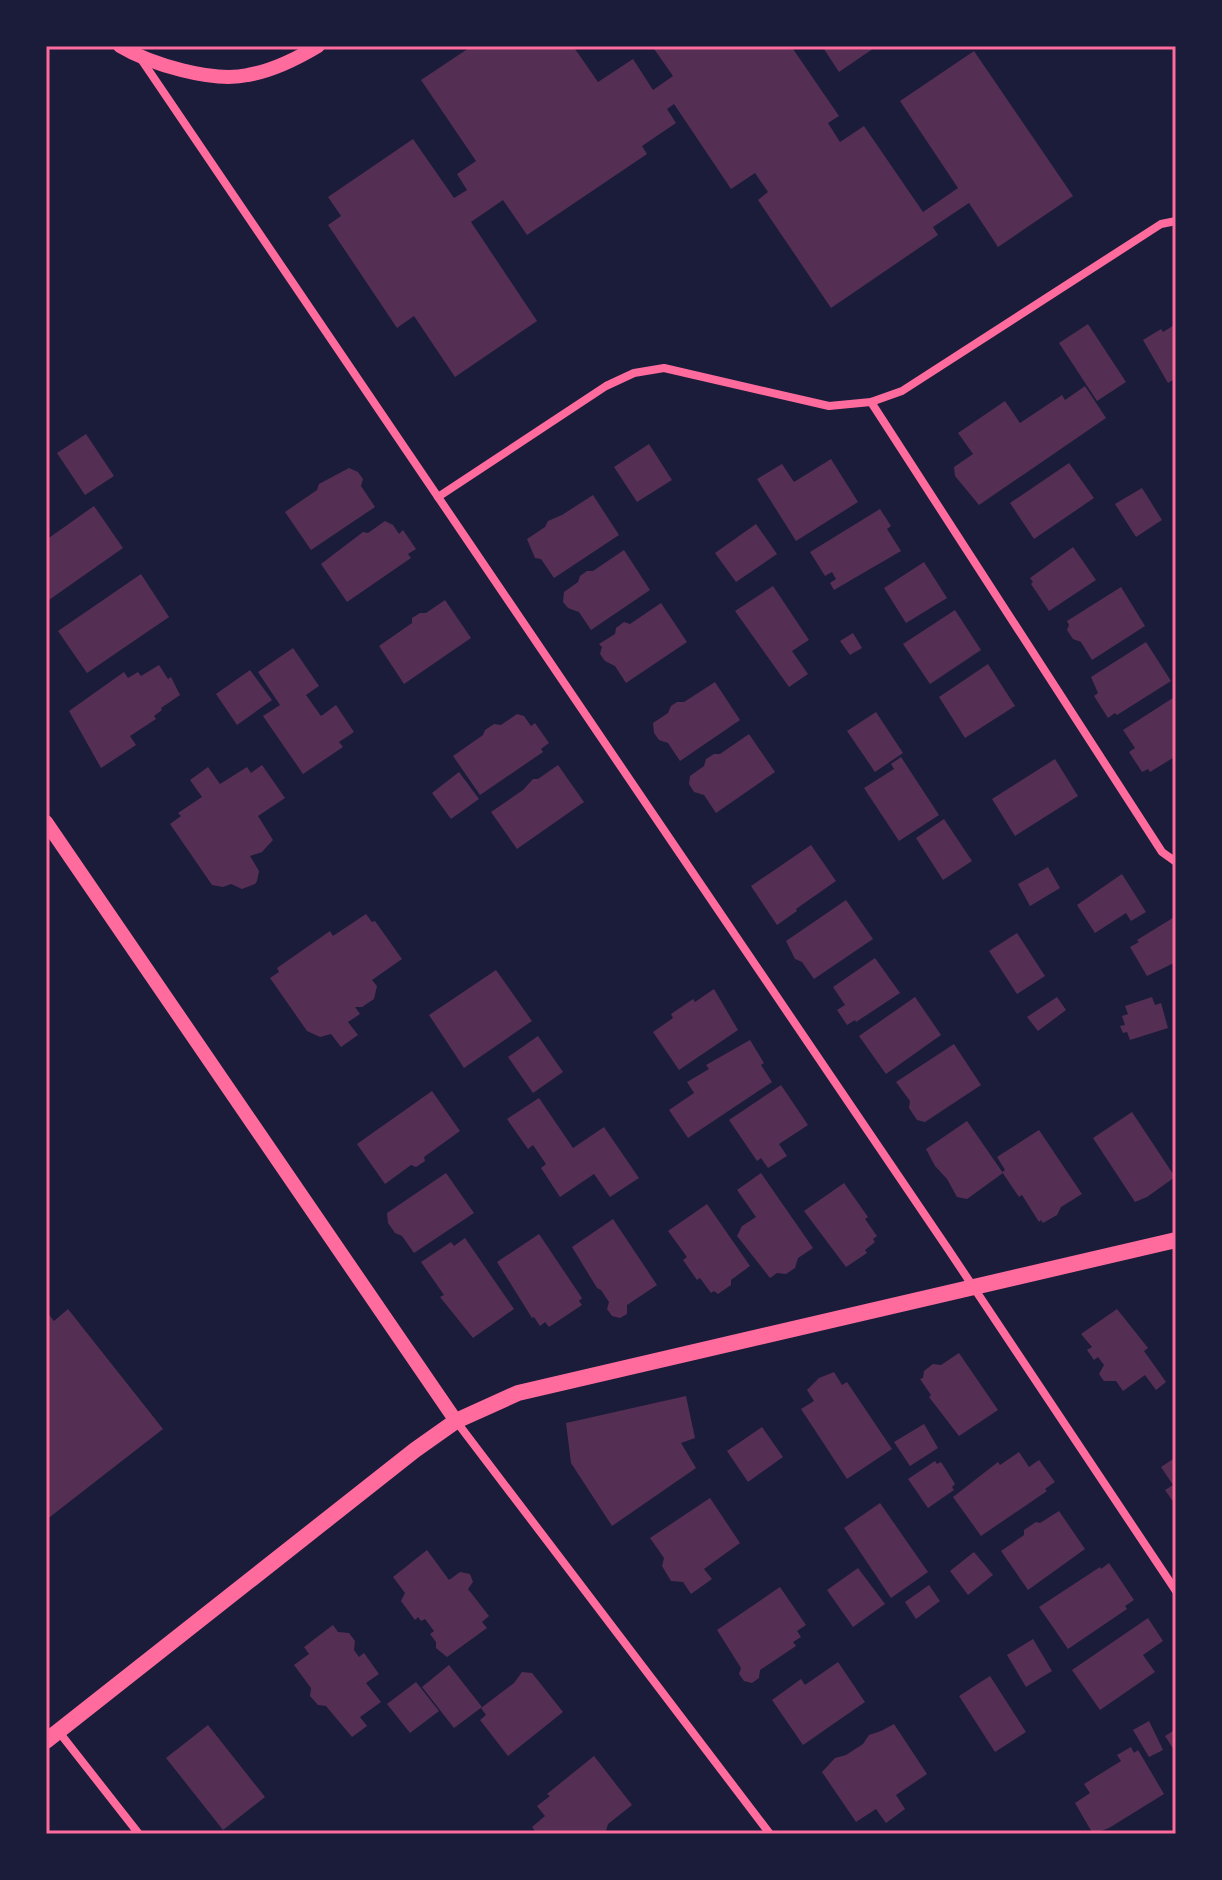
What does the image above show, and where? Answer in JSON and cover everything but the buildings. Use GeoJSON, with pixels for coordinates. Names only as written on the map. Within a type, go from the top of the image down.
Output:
{"type":"FeatureCollection","features":[{"type":"Feature","properties":{"kind":"main road"},"geometry":{"type":"LineString","coordinates":[[52,1736],[415,1450],[456,1421],[518,1393],[1176,1240]]}},
{"type":"Feature","properties":{"kind":"street"},"geometry":{"type":"LineString","coordinates":[[120,46],[140,59],[192,72],[247,76],[318,46]]}},
{"type":"Feature","properties":{"kind":"street"},"geometry":{"type":"LineString","coordinates":[[140,59],[974,1287],[1176,1591]]}},
{"type":"Feature","properties":{"kind":"street"},"geometry":{"type":"LineString","coordinates":[[438,497],[606,386],[634,373],[664,368],[829,406],[871,402],[902,391],[1161,224],[1176,221]]}},
{"type":"Feature","properties":{"kind":"street"},"geometry":{"type":"LineString","coordinates":[[871,402],[1162,852],[1176,862]]}},
{"type":"Feature","properties":{"kind":"street"},"geometry":{"type":"LineString","coordinates":[[46,822],[456,1421],[770,1834]]}},
{"type":"Feature","properties":{"kind":"street"},"geometry":{"type":"LineString","coordinates":[[52,1736],[139,1834]]}}]}
